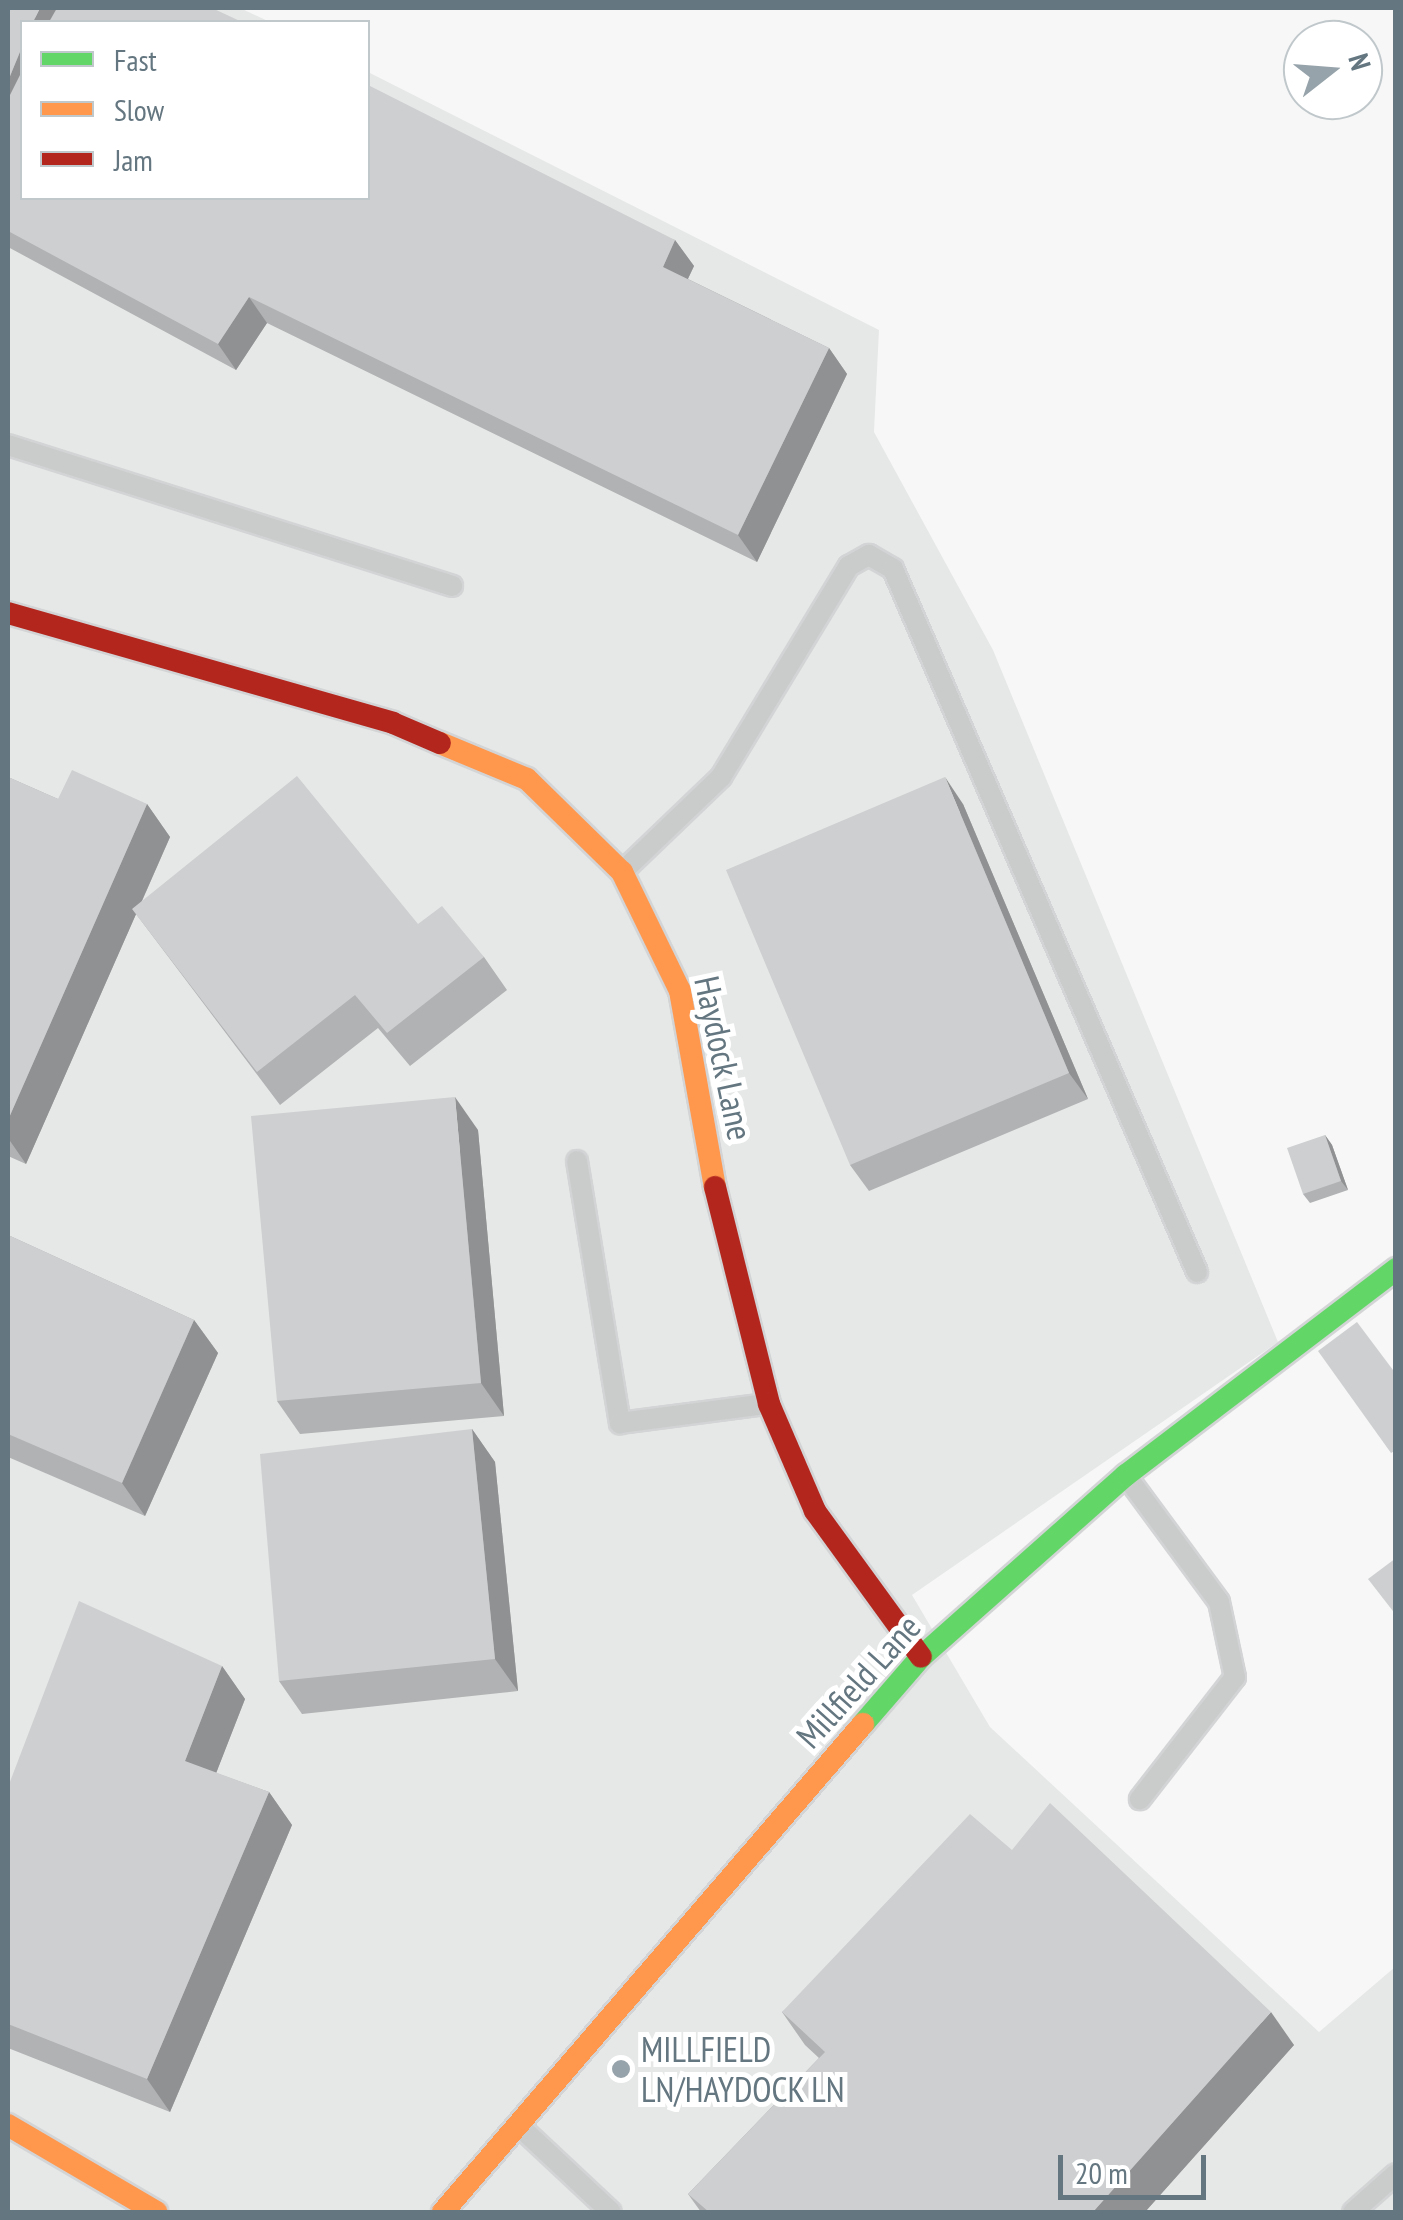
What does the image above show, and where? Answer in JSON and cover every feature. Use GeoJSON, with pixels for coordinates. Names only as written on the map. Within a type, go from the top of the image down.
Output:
{"type":"FeatureCollection","features":[{"type":"Feature","properties":{"kind":"street","name":"Haydock Lane"},"geometry":{"type":"LineString","coordinates":[[8,613],[393,723],[527,779],[622,872],[680,991],[724,1236],[770,1404],[815,1511],[922,1658]]}},
{"type":"Feature","properties":{"kind":"street","name":"Millfield Lane"},"geometry":{"type":"LineString","coordinates":[[443,2212],[922,1658],[1126,1475],[1396,1269]]}},
{"type":"Feature","properties":{"kind":"street"},"geometry":{"type":"LineString","coordinates":[[8,2126],[156,2212]]}},
{"type":"Feature","properties":{"kind":"lane"},"geometry":{"type":"LineString","coordinates":[[8,445],[452,586]]}},
{"type":"Feature","properties":{"kind":"lane"},"geometry":{"type":"LineString","coordinates":[[622,872],[721,777],[848,566],[868,556],[893,569],[1197,1272]]}},
{"type":"Feature","properties":{"kind":"lane"},"geometry":{"type":"LineString","coordinates":[[577,1161],[620,1422],[770,1404]]}},
{"type":"Feature","properties":{"kind":"lane"},"geometry":{"type":"LineString","coordinates":[[1126,1475],[1219,1602],[1235,1678],[1140,1799]]}},
{"type":"Feature","properties":{"kind":"lane"},"geometry":{"type":"LineString","coordinates":[[518,2125],[611,2212]]}},
{"type":"Feature","properties":{"kind":"lane"},"geometry":{"type":"LineString","coordinates":[[1353,2212],[1396,2174]]}},
{"type":"Feature","properties":{"kind":"shaded area"},"geometry":{"type":"Polygon","coordinates":[[[8,8],[240,8],[266,20],[20,20],[20,200],[370,200],[370,73],[879,330],[874,432],[993,650],[1278,1342],[912,1595],[990,1727],[1319,2032],[1395,1967],[1395,2212],[8,2212],[8,8]]]}},
{"type":"Feature","properties":{"kind":"building"},"geometry":{"type":"Polygon","coordinates":[[[8,8],[40,8],[34,20],[20,20],[20,52],[8,81],[8,8]]]}},
{"type":"Feature","properties":{"kind":"building"},"geometry":{"type":"Polygon","coordinates":[[[57,8],[212,8],[238,20],[50,20],[57,8]]]}},
{"type":"Feature","properties":{"kind":"building"},"geometry":{"type":"Polygon","coordinates":[[[20,75],[20,200],[370,200],[370,86],[675,240],[663,267],[829,348],[738,535],[249,297],[218,344],[8,231],[8,99],[20,75]]]}},
{"type":"Feature","properties":{"kind":"building"},"geometry":{"type":"Polygon","coordinates":[[[72,770],[147,804],[8,1120],[8,777],[58,799],[72,770]]]}},
{"type":"Feature","properties":{"kind":"building"},"geometry":{"type":"Polygon","coordinates":[[[297,776],[418,924],[442,906],[484,957],[387,1033],[355,995],[257,1072],[132,909],[297,776]]]}},
{"type":"Feature","properties":{"kind":"building"},"geometry":{"type":"Polygon","coordinates":[[[945,777],[1069,1073],[850,1165],[726,870],[945,777]]]}},
{"type":"Feature","properties":{"kind":"building"},"geometry":{"type":"Polygon","coordinates":[[[455,1097],[481,1383],[277,1401],[251,1116],[455,1097]]]}},
{"type":"Feature","properties":{"kind":"building"},"geometry":{"type":"Polygon","coordinates":[[[1325,1135],[1341,1181],[1303,1194],[1287,1148],[1325,1135]]]}},
{"type":"Feature","properties":{"kind":"building"},"geometry":{"type":"Polygon","coordinates":[[[8,1235],[194,1320],[122,1483],[8,1434],[8,1235]]]}},
{"type":"Feature","properties":{"kind":"building"},"geometry":{"type":"Polygon","coordinates":[[[1357,1322],[1396,1374],[1396,1450],[1391,1453],[1318,1351],[1357,1322]]]}},
{"type":"Feature","properties":{"kind":"building"},"geometry":{"type":"Polygon","coordinates":[[[472,1429],[495,1659],[279,1681],[260,1454],[472,1429]]]}},
{"type":"Feature","properties":{"kind":"building"},"geometry":{"type":"Polygon","coordinates":[[[1396,1558],[1396,1615],[1368,1579],[1396,1558]]]}},
{"type":"Feature","properties":{"kind":"building"},"geometry":{"type":"Polygon","coordinates":[[[79,1601],[222,1666],[185,1761],[269,1792],[147,2079],[8,2024],[8,1787],[79,1601]]]}},
{"type":"Feature","properties":{"kind":"building"},"geometry":{"type":"Polygon","coordinates":[[[1050,1803],[1271,2012],[1093,2212],[709,2212],[688,2194],[825,2052],[782,2012],[970,1814],[1012,1850],[1050,1803]]]}},
{"type":"Feature","properties":{"kind":"traffic: fast"},"geometry":{"type":"LineString","coordinates":[[863,1724],[921,1657],[1126,1475],[1396,1269]]}},
{"type":"Feature","properties":{"kind":"traffic: slow"},"geometry":{"type":"LineString","coordinates":[[440,743],[527,779],[622,872],[680,991],[715,1187]]}},
{"type":"Feature","properties":{"kind":"traffic: slow"},"geometry":{"type":"LineString","coordinates":[[443,2212],[863,1724]]}},
{"type":"Feature","properties":{"kind":"traffic: slow"},"geometry":{"type":"LineString","coordinates":[[8,2125],[156,2212]]}},
{"type":"Feature","properties":{"kind":"traffic: jam"},"geometry":{"type":"LineString","coordinates":[[8,613],[393,723],[440,743]]}},
{"type":"Feature","properties":{"kind":"traffic: jam"},"geometry":{"type":"LineString","coordinates":[[715,1187],[769,1404],[815,1511],[921,1657]]}},
{"type":"Feature","properties":{"kind":"place","name":"MILLFIELD LN/HAYDOCK LN"},"geometry":{"type":"Point","coordinates":[621,2069]}}]}
